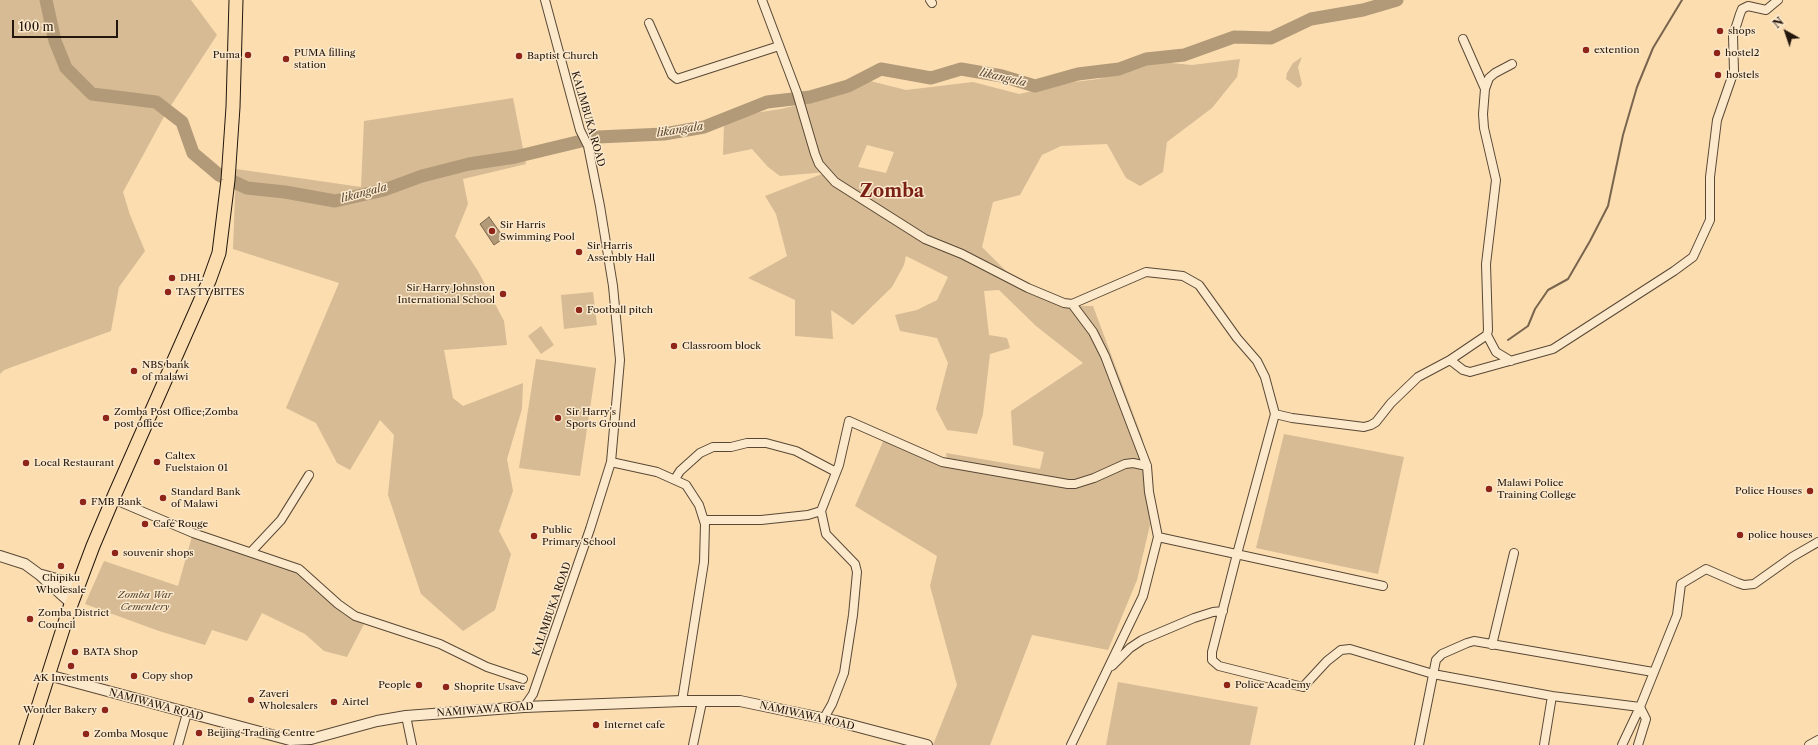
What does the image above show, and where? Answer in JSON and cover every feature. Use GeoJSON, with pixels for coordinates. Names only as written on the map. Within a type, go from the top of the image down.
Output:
{"type":"FeatureCollection","features":[{"type":"Feature","properties":{"kind":"highway"},"geometry":{"type":"LineString","coordinates":[[26,745],[78,585],[113,499],[199,305],[219,253],[228,180],[233,107],[236,0]]}},
{"type":"Feature","properties":{"kind":"street","name":"KALIMBUKA ROAD"},"geometry":{"type":"LineString","coordinates":[[524,707],[533,694],[611,462],[620,360],[613,286],[600,206],[588,146],[580,130],[545,0]]}},
{"type":"Feature","properties":{"kind":"street"},"geometry":{"type":"LineString","coordinates":[[762,0],[803,111],[819,164],[835,182],[924,239],[962,254],[1028,288],[1064,303],[1072,304],[1146,272],[1183,276],[1199,285],[1237,338],[1257,361],[1265,377],[1275,414],[1212,652],[1212,660],[1219,666],[1303,687],[1327,661],[1341,650],[1350,649],[1433,674],[1552,696],[1640,707]]}},
{"type":"Feature","properties":{"kind":"street"},"geometry":{"type":"LineString","coordinates":[[1450,360],[1463,370],[1470,372],[1511,362],[1553,349],[1674,271],[1696,254],[1710,220],[1710,178],[1717,120],[1734,71],[1735,62],[1733,36],[1740,14],[1742,9],[1748,6],[1766,10],[1778,0]]}},
{"type":"Feature","properties":{"kind":"street"},"geometry":{"type":"LineString","coordinates":[[649,23],[672,74],[677,79],[780,46]]}},
{"type":"Feature","properties":{"kind":"street"},"geometry":{"type":"LineString","coordinates":[[1463,39],[1485,88]]}},
{"type":"Feature","properties":{"kind":"street"},"geometry":{"type":"LineString","coordinates":[[1511,362],[1496,352],[1487,335],[1486,264],[1496,180],[1484,128],[1483,114],[1485,88],[1489,78],[1512,64]]}},
{"type":"Feature","properties":{"kind":"street"},"geometry":{"type":"LineString","coordinates":[[1071,745],[1143,596],[1158,536],[1149,492],[1146,466],[1105,356],[1090,328],[1072,304]]}},
{"type":"Feature","properties":{"kind":"street"},"geometry":{"type":"LineString","coordinates":[[1275,414],[1292,418],[1357,426],[1371,425],[1376,422],[1391,403],[1418,377],[1450,360],[1487,335]]}},
{"type":"Feature","properties":{"kind":"street"},"geometry":{"type":"LineString","coordinates":[[824,718],[832,704],[844,673],[856,572],[855,564],[826,534],[821,511],[836,472],[849,421],[942,462],[1068,484],[1075,484],[1094,478],[1125,464],[1133,463],[1146,466]]}},
{"type":"Feature","properties":{"kind":"street"},"geometry":{"type":"LineString","coordinates":[[674,479],[680,471],[700,453],[713,447],[731,447],[747,443],[766,443],[796,451],[836,472]]}},
{"type":"Feature","properties":{"kind":"street"},"geometry":{"type":"LineString","coordinates":[[611,462],[642,468],[685,484],[700,505],[704,520],[704,562],[682,701]]}},
{"type":"Feature","properties":{"kind":"street"},"geometry":{"type":"LineString","coordinates":[[250,552],[280,520],[309,475]]}},
{"type":"Feature","properties":{"kind":"street"},"geometry":{"type":"LineString","coordinates":[[113,499],[193,533],[299,569],[338,604],[355,616],[440,644],[487,667],[523,679]]}},
{"type":"Feature","properties":{"kind":"street"},"geometry":{"type":"LineString","coordinates":[[704,520],[761,520],[808,516],[821,511]]}},
{"type":"Feature","properties":{"kind":"street"},"geometry":{"type":"LineString","coordinates":[[1158,536],[1383,586]]}},
{"type":"Feature","properties":{"kind":"street"},"geometry":{"type":"LineString","coordinates":[[1622,745],[1640,707],[1677,615],[1682,584],[1706,569],[1744,585],[1754,584],[1792,557],[1818,542]]}},
{"type":"Feature","properties":{"kind":"street"},"geometry":{"type":"LineString","coordinates":[[1492,645],[1514,552]]}},
{"type":"Feature","properties":{"kind":"street"},"geometry":{"type":"LineString","coordinates":[[0,556],[25,564],[40,575],[71,603]]}},
{"type":"Feature","properties":{"kind":"street"},"geometry":{"type":"LineString","coordinates":[[40,575],[78,585]]}},
{"type":"Feature","properties":{"kind":"street"},"geometry":{"type":"LineString","coordinates":[[1107,670],[1130,648],[1142,640],[1194,618],[1213,612],[1223,611]]}},
{"type":"Feature","properties":{"kind":"street"},"geometry":{"type":"LineString","coordinates":[[1420,745],[1436,660],[1442,654],[1474,641],[1653,672]]}},
{"type":"Feature","properties":{"kind":"street","name":"NAMIWAWA ROAD"},"geometry":{"type":"LineString","coordinates":[[48,675],[289,742],[311,740],[377,721],[406,716],[524,707],[682,701],[740,701],[824,718],[927,745]]}},
{"type":"Feature","properties":{"kind":"street"},"geometry":{"type":"LineString","coordinates":[[1544,745],[1552,696]]}},
{"type":"Feature","properties":{"kind":"street"},"geometry":{"type":"LineString","coordinates":[[692,745],[702,702]]}},
{"type":"Feature","properties":{"kind":"street"},"geometry":{"type":"LineString","coordinates":[[1638,745],[1646,719],[1640,707]]}},
{"type":"Feature","properties":{"kind":"street"},"geometry":{"type":"LineString","coordinates":[[178,745],[187,713]]}},
{"type":"Feature","properties":{"kind":"street"},"geometry":{"type":"LineString","coordinates":[[406,716],[412,745]]}},
{"type":"Feature","properties":{"kind":"street"},"geometry":{"type":"LineString","coordinates":[[1809,745],[1818,740]]}},
{"type":"Feature","properties":{"kind":"green space"},"geometry":{"type":"Polygon","coordinates":[[[0,0],[191,0],[217,35],[166,113],[123,192],[130,215],[145,251],[119,287],[111,331],[4,370],[0,374],[0,0]]]}},
{"type":"Feature","properties":{"kind":"green space"},"geometry":{"type":"Polygon","coordinates":[[[1302,57],[1298,67],[1302,84],[1298,88],[1286,79],[1287,73],[1293,63],[1302,57]]]}},
{"type":"Feature","properties":{"kind":"green space"},"geometry":{"type":"Polygon","coordinates":[[[1240,59],[1237,77],[1212,108],[1167,142],[1163,172],[1140,186],[1126,178],[1107,144],[1061,146],[1042,155],[1020,195],[993,202],[982,247],[1011,276],[1073,306],[1093,306],[1143,440],[1150,525],[1137,580],[1108,650],[1032,635],[990,745],[933,745],[957,685],[930,586],[937,556],[855,506],[885,437],[948,466],[946,453],[1040,469],[1044,452],[1013,445],[1011,411],[1083,363],[1036,326],[999,290],[984,291],[989,335],[1007,338],[1010,348],[990,354],[983,414],[977,434],[947,430],[936,409],[948,363],[937,338],[900,331],[895,315],[917,310],[937,300],[948,277],[906,256],[904,265],[892,287],[853,325],[831,310],[833,339],[795,336],[795,300],[748,278],[787,256],[776,214],[765,196],[827,172],[780,176],[768,167],[752,149],[723,155],[724,124],[741,115],[781,109],[819,100],[866,80],[906,90],[973,82],[1019,94],[1074,82],[1099,79],[1128,67],[1160,62],[1192,65],[1240,59]],[[867,145],[858,167],[886,173],[894,152],[867,145]]]}},
{"type":"Feature","properties":{"kind":"green space"},"geometry":{"type":"Polygon","coordinates":[[[513,98],[526,164],[463,179],[468,204],[455,236],[478,271],[504,321],[507,345],[444,350],[453,398],[463,406],[523,383],[522,409],[507,459],[513,491],[499,531],[511,554],[495,610],[463,631],[421,594],[388,495],[394,435],[380,420],[350,470],[337,463],[316,423],[286,408],[339,283],[233,249],[236,169],[361,187],[364,121],[513,98]]]}},
{"type":"Feature","properties":{"kind":"green space","name":"Football pitch"},"geometry":{"type":"Polygon","coordinates":[[[593,292],[597,325],[564,329],[561,295],[593,292]]]}},
{"type":"Feature","properties":{"kind":"green space"},"geometry":{"type":"Polygon","coordinates":[[[541,326],[554,345],[541,354],[528,336],[541,326]]]}},
{"type":"Feature","properties":{"kind":"green space","name":"Sir Harry's Sports Ground"},"geometry":{"type":"Polygon","coordinates":[[[536,359],[596,368],[580,476],[519,468],[536,359]]]}},
{"type":"Feature","properties":{"kind":"green space"},"geometry":{"type":"Polygon","coordinates":[[[1284,434],[1404,457],[1378,574],[1256,548],[1284,434]]]}},
{"type":"Feature","properties":{"kind":"green space","name":"Zomba War Cementery"},"geometry":{"type":"Polygon","coordinates":[[[193,533],[301,568],[343,614],[364,624],[347,657],[324,651],[305,634],[262,613],[247,641],[212,630],[205,645],[159,631],[85,604],[104,561],[178,586],[193,533]]]}},
{"type":"Feature","properties":{"kind":"green space"},"geometry":{"type":"Polygon","coordinates":[[[1118,682],[1258,707],[1250,745],[1106,745],[1118,682]]]}},
{"type":"Feature","properties":{"kind":"shaded area","name":"Sir Harris Swimming Pool"},"geometry":{"type":"Polygon","coordinates":[[[489,217],[504,238],[494,245],[480,224],[489,217]]]}},
{"type":"Feature","properties":{"kind":"waterway","name":"likangala"},"geometry":{"type":"LineString","coordinates":[[46,0],[55,41],[66,68],[92,94],[156,102],[182,122],[193,153],[219,175],[247,188],[285,192],[335,201],[384,190],[422,176],[469,164],[515,157],[598,137],[664,134],[704,127],[767,102],[810,97],[848,86],[881,69],[931,78],[961,69],[1002,76],[1035,86],[1078,74],[1119,69],[1146,59],[1184,55],[1234,37],[1271,38],[1311,19],[1363,10],[1397,0]]}},
{"type":"Feature","properties":{"kind":"waterway"},"geometry":{"type":"LineString","coordinates":[[1508,340],[1528,326],[1535,309],[1548,290],[1568,279],[1608,206],[1623,135],[1637,87],[1653,48],[1682,0]]}},
{"type":"Feature","properties":{"kind":"place","name":"shops"},"geometry":{"type":"Point","coordinates":[1720,31]}},
{"type":"Feature","properties":{"kind":"place","name":"extention"},"geometry":{"type":"Point","coordinates":[1586,50]}},
{"type":"Feature","properties":{"kind":"place","name":"hostel2"},"geometry":{"type":"Point","coordinates":[1717,53]}},
{"type":"Feature","properties":{"kind":"place","name":"Puma"},"geometry":{"type":"Point","coordinates":[248,55]}},
{"type":"Feature","properties":{"kind":"place","name":"Baptist Church"},"geometry":{"type":"Point","coordinates":[519,56]}},
{"type":"Feature","properties":{"kind":"place","name":"PUMA filling station"},"geometry":{"type":"Point","coordinates":[286,59]}},
{"type":"Feature","properties":{"kind":"place","name":"hostels"},"geometry":{"type":"Point","coordinates":[1718,75]}},
{"type":"Feature","properties":{"kind":"place","name":"Sir Harris Swimming Pool"},"geometry":{"type":"Point","coordinates":[492,231]}},
{"type":"Feature","properties":{"kind":"place","name":"Sir Harris Assembly Hall"},"geometry":{"type":"Point","coordinates":[579,252]}},
{"type":"Feature","properties":{"kind":"place","name":"DHL"},"geometry":{"type":"Point","coordinates":[172,278]}},
{"type":"Feature","properties":{"kind":"place","name":"TASTY BITES"},"geometry":{"type":"Point","coordinates":[168,292]}},
{"type":"Feature","properties":{"kind":"place","name":"Sir Harry Johnston International School"},"geometry":{"type":"Point","coordinates":[503,294]}},
{"type":"Feature","properties":{"kind":"place","name":"Football pitch"},"geometry":{"type":"Point","coordinates":[579,310]}},
{"type":"Feature","properties":{"kind":"place","name":"Classroom block"},"geometry":{"type":"Point","coordinates":[674,346]}},
{"type":"Feature","properties":{"kind":"place","name":"NBS bank of malawi"},"geometry":{"type":"Point","coordinates":[134,371]}},
{"type":"Feature","properties":{"kind":"place","name":"Zomba Post Office;Zomba post office"},"geometry":{"type":"Point","coordinates":[106,418]}},
{"type":"Feature","properties":{"kind":"place","name":"Sir Harry's Sports Ground"},"geometry":{"type":"Point","coordinates":[558,418]}},
{"type":"Feature","properties":{"kind":"place","name":"Caltex Fuelstaion 01"},"geometry":{"type":"Point","coordinates":[157,462]}},
{"type":"Feature","properties":{"kind":"place","name":"Local Restaurant"},"geometry":{"type":"Point","coordinates":[26,463]}},
{"type":"Feature","properties":{"kind":"place","name":"Malawi Police Training College"},"geometry":{"type":"Point","coordinates":[1489,489]}},
{"type":"Feature","properties":{"kind":"place","name":"Police Houses"},"geometry":{"type":"Point","coordinates":[1810,491]}},
{"type":"Feature","properties":{"kind":"place","name":"Standard Bank of Malawi"},"geometry":{"type":"Point","coordinates":[163,498]}},
{"type":"Feature","properties":{"kind":"place","name":"FMB Bank"},"geometry":{"type":"Point","coordinates":[83,502]}},
{"type":"Feature","properties":{"kind":"place","name":"Café Rouge"},"geometry":{"type":"Point","coordinates":[145,524]}},
{"type":"Feature","properties":{"kind":"place","name":"police houses"},"geometry":{"type":"Point","coordinates":[1740,535]}},
{"type":"Feature","properties":{"kind":"place","name":"Public Primary School"},"geometry":{"type":"Point","coordinates":[534,536]}},
{"type":"Feature","properties":{"kind":"place","name":"souvenir shops"},"geometry":{"type":"Point","coordinates":[115,553]}},
{"type":"Feature","properties":{"kind":"place","name":"Chipiku Wholesale"},"geometry":{"type":"Point","coordinates":[61,566]}},
{"type":"Feature","properties":{"kind":"place","name":"Zomba District Council"},"geometry":{"type":"Point","coordinates":[30,619]}},
{"type":"Feature","properties":{"kind":"place","name":"BATA Shop"},"geometry":{"type":"Point","coordinates":[75,652]}},
{"type":"Feature","properties":{"kind":"place","name":"AK Investments"},"geometry":{"type":"Point","coordinates":[71,666]}},
{"type":"Feature","properties":{"kind":"place","name":"Copy shop"},"geometry":{"type":"Point","coordinates":[134,676]}},
{"type":"Feature","properties":{"kind":"place","name":"People"},"geometry":{"type":"Point","coordinates":[419,685]}},
{"type":"Feature","properties":{"kind":"place","name":"Police Academy"},"geometry":{"type":"Point","coordinates":[1227,685]}},
{"type":"Feature","properties":{"kind":"place","name":"Shoprite Usave"},"geometry":{"type":"Point","coordinates":[446,687]}},
{"type":"Feature","properties":{"kind":"place","name":"Zaveri Wholesalers"},"geometry":{"type":"Point","coordinates":[251,700]}},
{"type":"Feature","properties":{"kind":"place","name":"Airtel"},"geometry":{"type":"Point","coordinates":[334,702]}},
{"type":"Feature","properties":{"kind":"place","name":"Wonder Bakery"},"geometry":{"type":"Point","coordinates":[105,710]}},
{"type":"Feature","properties":{"kind":"place","name":"Internet cafe"},"geometry":{"type":"Point","coordinates":[596,725]}},
{"type":"Feature","properties":{"kind":"place","name":"Beijing Trading Centre"},"geometry":{"type":"Point","coordinates":[199,733]}},
{"type":"Feature","properties":{"kind":"place","name":"Zomba Mosque"},"geometry":{"type":"Point","coordinates":[86,734]}},
{"type":"Feature","properties":{"kind":"district","name":"Zomba"},"geometry":{"type":"Point","coordinates":[892,192]}}]}
